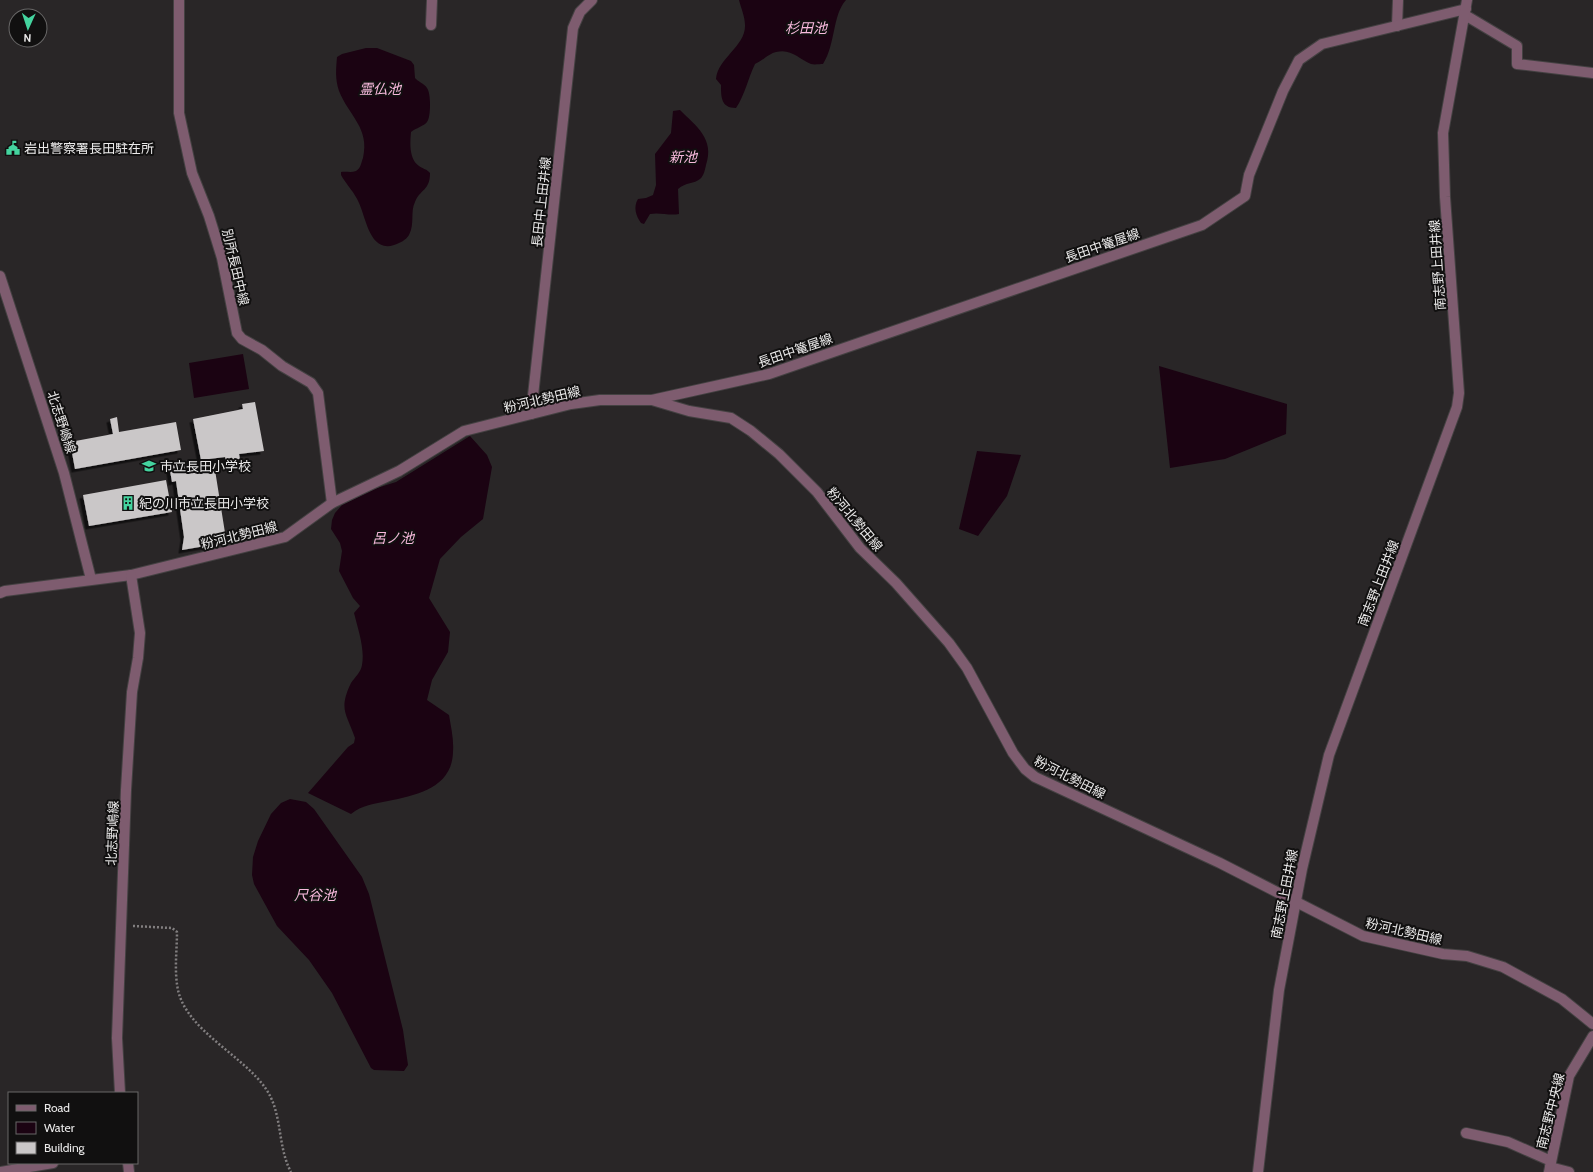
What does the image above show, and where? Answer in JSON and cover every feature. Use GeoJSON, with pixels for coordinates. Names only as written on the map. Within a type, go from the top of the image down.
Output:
{"type":"FeatureCollection","features":[{"type":"Feature","properties":{"kind":"street","name":"別所長田中線"},"geometry":{"type":"LineString","coordinates":[[179,0],[179,113],[192,173],[209,216],[222,258],[237,333],[242,339],[262,350],[282,366],[311,383],[318,393],[332,503]]}},
{"type":"Feature","properties":{"kind":"street"},"geometry":{"type":"LineString","coordinates":[[431,25],[432,0]]}},
{"type":"Feature","properties":{"kind":"street","name":"長田中上田井線"},"geometry":{"type":"LineString","coordinates":[[531,414],[573,28],[580,12],[592,0]]}},
{"type":"Feature","properties":{"kind":"street"},"geometry":{"type":"LineString","coordinates":[[1397,26],[1398,0]]}},
{"type":"Feature","properties":{"kind":"street"},"geometry":{"type":"LineString","coordinates":[[1466,8],[1517,46],[1517,64],[1593,73]]}},
{"type":"Feature","properties":{"kind":"street","name":"長田中篭屋線"},"geometry":{"type":"LineString","coordinates":[[652,400],[770,374],[1202,225],[1245,196],[1252,168],[1283,91],[1299,60],[1322,44],[1466,8]]}},
{"type":"Feature","properties":{"kind":"street","name":"南志野上田井線"},"geometry":{"type":"LineString","coordinates":[[1258,1172],[1279,990],[1295,902],[1329,754],[1457,407],[1460,393],[1445,197],[1443,133],[1466,8]]}},
{"type":"Feature","properties":{"kind":"street","name":"北志野嶋線"},"geometry":{"type":"LineString","coordinates":[[0,276],[64,473],[92,579]]}},
{"type":"Feature","properties":{"kind":"street","name":"粉河北勢田線"},"geometry":{"type":"LineString","coordinates":[[0,593],[5,590],[131,575],[285,537],[332,503],[399,471],[464,431],[531,414],[600,400],[652,400],[689,411],[731,418],[751,431],[780,454],[817,492],[860,548],[896,583],[949,643],[968,668],[1012,753],[1025,769],[1035,777],[1220,863],[1362,936],[1443,954],[1467,956],[1503,967],[1562,999],[1593,1024]]}},
{"type":"Feature","properties":{"kind":"street","name":"北志野嶋線"},"geometry":{"type":"LineString","coordinates":[[120,1092],[117,1038],[132,692],[138,658],[140,633],[131,575]]}},
{"type":"Feature","properties":{"kind":"street","name":"南志野中央線"},"geometry":{"type":"LineString","coordinates":[[1550,1167],[1569,1076],[1593,1036]]}},
{"type":"Feature","properties":{"kind":"street"},"geometry":{"type":"LineString","coordinates":[[1466,1133],[1508,1142],[1550,1167],[1569,1172]]}},
{"type":"Feature","properties":{"kind":"street"},"geometry":{"type":"LineString","coordinates":[[0,1172],[47,1164]]}},
{"type":"Feature","properties":{"kind":"path"},"geometry":{"type":"LineString","coordinates":[[122,925],[172,928],[177,932],[178,990],[185,1008],[199,1024],[265,1088],[276,1108],[286,1162],[291,1172]]}},
{"type":"Feature","properties":{"kind":"water","name":"杉田池"},"geometry":{"type":"Polygon","coordinates":[[[739,0],[846,0],[838,14],[830,47],[823,64],[811,64],[786,51],[771,54],[755,64],[742,98],[736,108],[731,108],[723,101],[721,85],[716,79],[718,72],[726,58],[737,46],[744,32],[745,25],[739,0]]]}},
{"type":"Feature","properties":{"kind":"water","name":"霊仏池"},"geometry":{"type":"Polygon","coordinates":[[[366,48],[377,48],[411,61],[414,65],[415,78],[427,88],[430,100],[430,110],[427,122],[411,132],[410,141],[413,159],[419,166],[430,173],[430,179],[427,187],[417,198],[414,206],[412,227],[409,235],[401,242],[386,246],[379,244],[370,233],[357,199],[341,175],[341,172],[356,171],[361,165],[363,158],[364,138],[339,91],[336,78],[337,57],[342,54],[366,48]]]}},
{"type":"Feature","properties":{"kind":"water","name":"新池"},"geometry":{"type":"Polygon","coordinates":[[[680,110],[698,128],[706,140],[708,156],[704,172],[698,181],[684,185],[678,189],[679,214],[650,214],[644,224],[641,223],[638,217],[635,208],[636,202],[638,199],[653,195],[656,185],[655,154],[671,133],[673,111],[680,110]]]}},
{"type":"Feature","properties":{"kind":"water"},"geometry":{"type":"Polygon","coordinates":[[[243,354],[249,389],[194,398],[189,363],[243,354]]]}},
{"type":"Feature","properties":{"kind":"water"},"geometry":{"type":"Polygon","coordinates":[[[1159,366],[1287,404],[1286,434],[1225,459],[1170,468],[1159,366]]]}},
{"type":"Feature","properties":{"kind":"water","name":"呂ノ池"},"geometry":{"type":"Polygon","coordinates":[[[470,436],[487,455],[492,467],[483,519],[461,537],[440,559],[429,598],[450,632],[448,652],[432,680],[427,700],[449,715],[453,743],[451,764],[440,782],[431,788],[410,796],[373,804],[351,814],[308,793],[348,747],[354,743],[355,738],[344,706],[347,692],[360,670],[363,659],[361,639],[354,613],[360,606],[353,598],[339,571],[342,551],[340,543],[331,529],[332,520],[335,513],[342,505],[374,489],[396,482],[470,436]]]}},
{"type":"Feature","properties":{"kind":"water"},"geometry":{"type":"Polygon","coordinates":[[[977,451],[1021,455],[1007,496],[978,536],[959,529],[977,451]]]}},
{"type":"Feature","properties":{"kind":"water","name":"尺谷池"},"geometry":{"type":"Polygon","coordinates":[[[290,799],[306,802],[314,809],[362,877],[369,894],[403,1030],[408,1065],[404,1071],[374,1070],[371,1068],[332,993],[309,960],[277,926],[254,884],[252,875],[253,857],[258,841],[271,814],[281,803],[290,799]]]}},
{"type":"Feature","properties":{"kind":"building"},"geometry":{"type":"Polygon","coordinates":[[[255,402],[264,451],[239,454],[240,459],[226,460],[225,457],[201,460],[193,419],[243,409],[242,404],[255,402]]]}},
{"type":"Feature","properties":{"kind":"building"},"geometry":{"type":"Polygon","coordinates":[[[117,417],[119,432],[176,422],[181,450],[75,469],[70,442],[113,434],[110,419],[117,417]]]}},
{"type":"Feature","properties":{"kind":"building"},"geometry":{"type":"Polygon","coordinates":[[[186,462],[187,469],[201,467],[202,472],[215,470],[226,539],[211,542],[211,545],[182,550],[184,537],[176,481],[172,482],[169,465],[186,462]]]}},
{"type":"Feature","properties":{"kind":"building","name":"紀の川市立長田小学校"},"geometry":{"type":"Polygon","coordinates":[[[166,480],[172,512],[89,526],[83,495],[166,480]]]}},
{"type":"Feature","properties":{"kind":"place","name":"岩出警察署長田駐在所"},"geometry":{"type":"Point","coordinates":[13,148]}},
{"type":"Feature","properties":{"kind":"place","name":"市立長田小学校"},"geometry":{"type":"Point","coordinates":[149,466]}},
{"type":"Feature","properties":{"kind":"place","name":"紀の川市立長田小学校"},"geometry":{"type":"Point","coordinates":[128,503]}}]}
